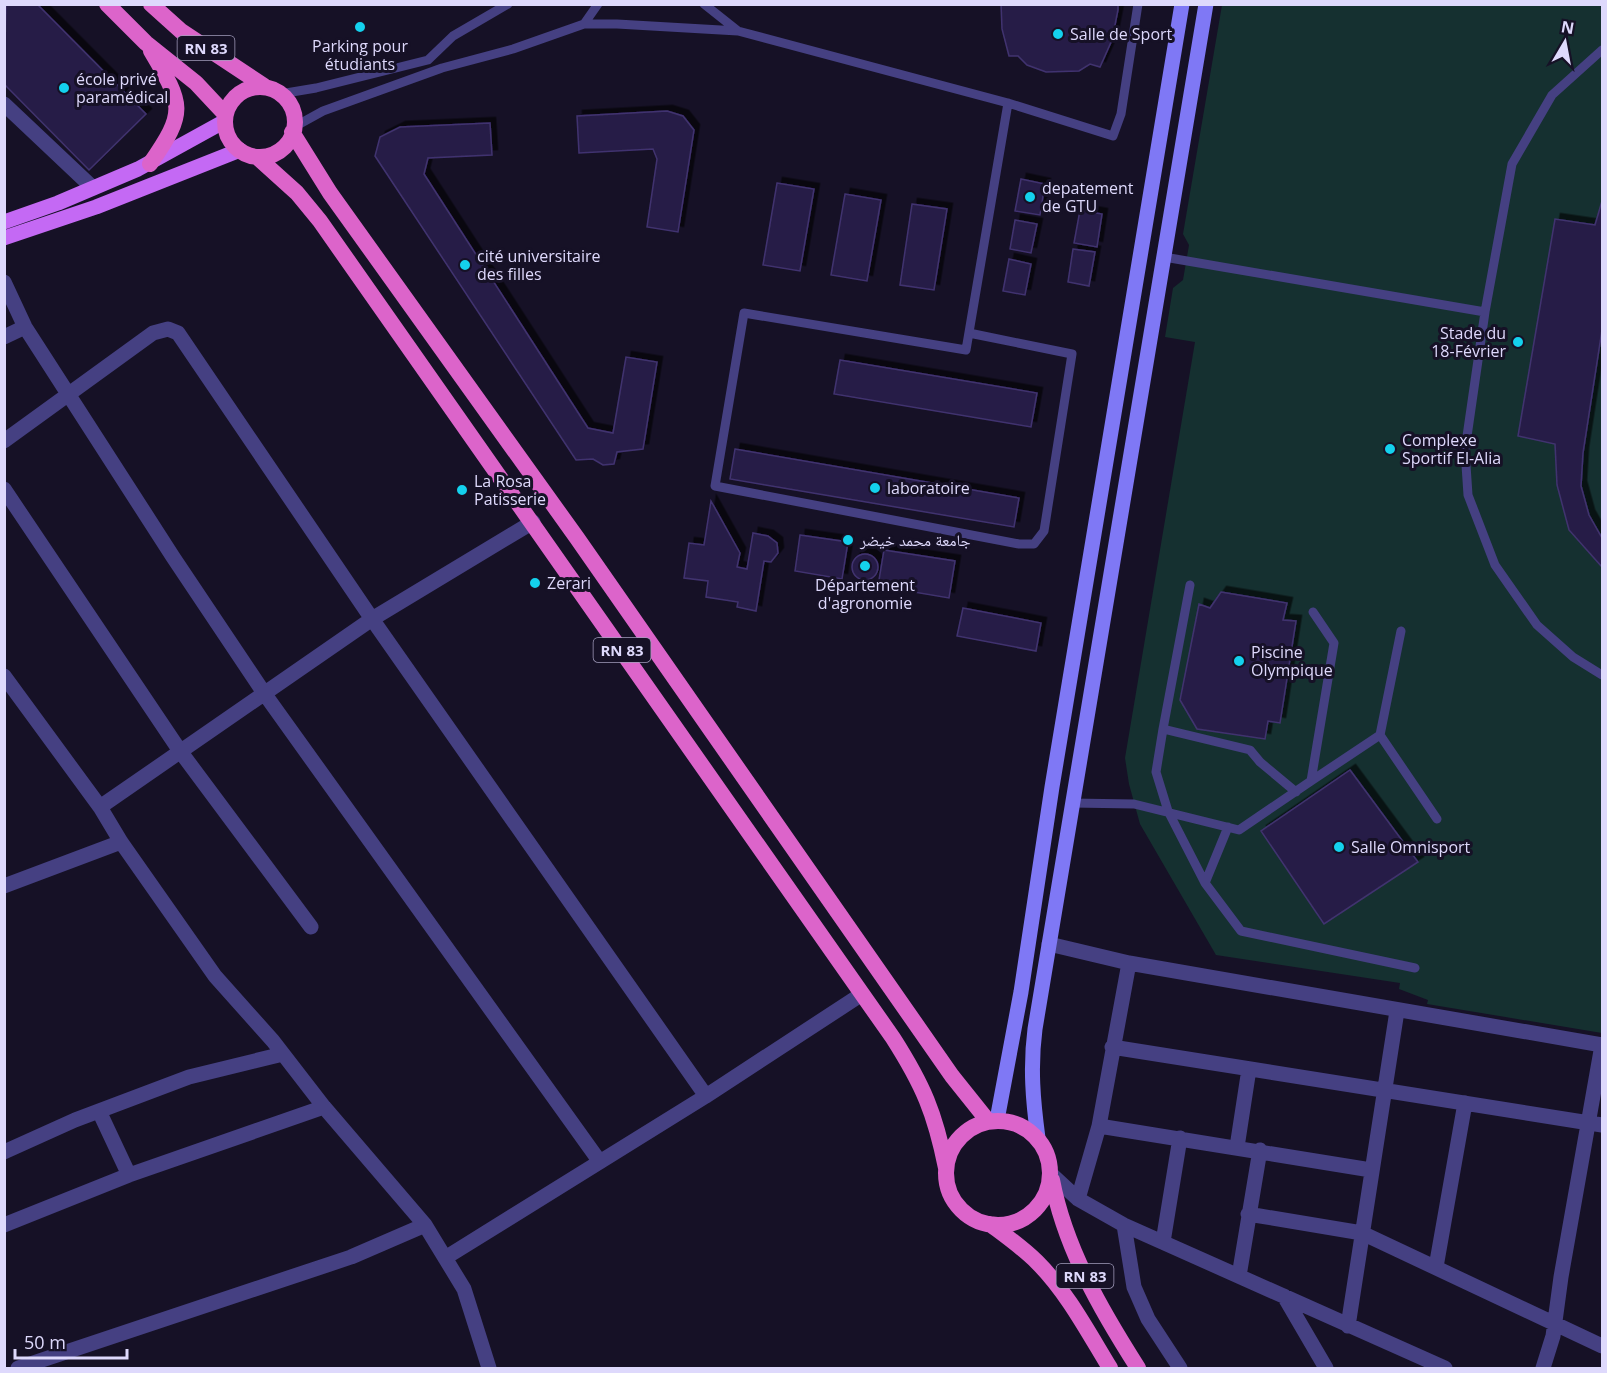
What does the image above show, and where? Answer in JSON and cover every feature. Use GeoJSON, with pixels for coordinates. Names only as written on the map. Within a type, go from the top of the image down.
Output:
{"type":"FeatureCollection","features":[{"type":"Feature","properties":{"kind":"highway","name":"RN 83"},"geometry":{"type":"LineString","coordinates":[[107,4],[146,42],[196,83],[225,118]]}},
{"type":"Feature","properties":{"kind":"highway","name":"RN 83"},"geometry":{"type":"LineString","coordinates":[[151,4],[181,31],[264,87]]}},
{"type":"Feature","properties":{"kind":"highway"},"geometry":{"type":"LineString","coordinates":[[146,42],[175,91],[177,109],[172,132],[150,164]]}},
{"type":"Feature","properties":{"kind":"highway"},"geometry":{"type":"LineString","coordinates":[[253,87],[264,87],[280,94],[291,106],[293,129],[286,145],[277,152],[257,157],[240,150],[228,137],[225,118],[235,97],[253,87]]}},
{"type":"Feature","properties":{"kind":"highway","name":"RN 83"},"geometry":{"type":"LineString","coordinates":[[293,129],[330,193],[570,529],[952,1076],[993,1121]]}},
{"type":"Feature","properties":{"kind":"highway","name":"RN 83"},"geometry":{"type":"LineString","coordinates":[[257,157],[285,180],[309,207],[533,522],[862,994],[916,1074],[932,1108],[946,1168]]}},
{"type":"Feature","properties":{"kind":"highway"},"geometry":{"type":"LineString","coordinates":[[993,1121],[1012,1122],[1027,1128],[1038,1138],[1046,1149],[1051,1174],[1048,1192],[1038,1207],[1025,1218],[1008,1224],[990,1224],[977,1221],[957,1205],[950,1193],[946,1168],[955,1143],[975,1126],[993,1121]]}},
{"type":"Feature","properties":{"kind":"highway","name":"RN 83"},"geometry":{"type":"LineString","coordinates":[[1051,1174],[1056,1200],[1076,1259],[1138,1368]]}},
{"type":"Feature","properties":{"kind":"highway","name":"RN 83"},"geometry":{"type":"LineString","coordinates":[[990,1224],[1037,1261],[1072,1305],[1110,1368]]}},
{"type":"Feature","properties":{"kind":"main road"},"geometry":{"type":"LineString","coordinates":[[993,1121],[1021,992],[1052,787],[1182,4]]}},
{"type":"Feature","properties":{"kind":"main road"},"geometry":{"type":"LineString","coordinates":[[1038,1138],[1032,1092],[1031,1060],[1206,4]]}},
{"type":"Feature","properties":{"kind":"main road"},"geometry":{"type":"LineString","coordinates":[[4,222],[93,189],[150,164],[225,118]]}},
{"type":"Feature","properties":{"kind":"main road"},"geometry":{"type":"LineString","coordinates":[[4,238],[96,207],[240,150]]}},
{"type":"Feature","properties":{"kind":"street"},"geometry":{"type":"LineString","coordinates":[[4,104],[93,189]]}},
{"type":"Feature","properties":{"kind":"street"},"geometry":{"type":"LineString","coordinates":[[4,282],[25,327],[264,693],[600,1162]]}},
{"type":"Feature","properties":{"kind":"street"},"geometry":{"type":"LineString","coordinates":[[4,338],[25,327]]}},
{"type":"Feature","properties":{"kind":"street"},"geometry":{"type":"LineString","coordinates":[[4,441],[158,330],[168,329],[178,333],[372,619],[706,1096]]}},
{"type":"Feature","properties":{"kind":"street"},"geometry":{"type":"LineString","coordinates":[[4,489],[180,751],[311,927]]}},
{"type":"Feature","properties":{"kind":"street"},"geometry":{"type":"LineString","coordinates":[[100,807],[372,619],[533,522]]}},
{"type":"Feature","properties":{"kind":"street"},"geometry":{"type":"LineString","coordinates":[[4,676],[100,807],[121,842],[215,976],[425,1225],[464,1289],[489,1368]]}},
{"type":"Feature","properties":{"kind":"street"},"geometry":{"type":"LineString","coordinates":[[4,886],[121,842]]}},
{"type":"Feature","properties":{"kind":"street"},"geometry":{"type":"LineString","coordinates":[[1050,944],[1129,963],[1602,1045],[1596,1124],[1555,1325],[1542,1368]]}},
{"type":"Feature","properties":{"kind":"street"},"geometry":{"type":"LineString","coordinates":[[1078,1199],[1099,1126],[1129,963]]}},
{"type":"Feature","properties":{"kind":"street"},"geometry":{"type":"LineString","coordinates":[[445,1258],[706,1096],[862,994]]}},
{"type":"Feature","properties":{"kind":"street"},"geometry":{"type":"LineString","coordinates":[[1348,1326],[1397,1011]]}},
{"type":"Feature","properties":{"kind":"street"},"geometry":{"type":"LineString","coordinates":[[1112,1047],[1383,1092],[1596,1124]]}},
{"type":"Feature","properties":{"kind":"street"},"geometry":{"type":"LineString","coordinates":[[4,1152],[99,1111],[189,1077],[283,1054]]}},
{"type":"Feature","properties":{"kind":"street"},"geometry":{"type":"LineString","coordinates":[[1237,1147],[1249,1069]]}},
{"type":"Feature","properties":{"kind":"street"},"geometry":{"type":"LineString","coordinates":[[1436,1267],[1465,1103]]}},
{"type":"Feature","properties":{"kind":"street"},"geometry":{"type":"LineString","coordinates":[[4,1225],[129,1175],[324,1107]]}},
{"type":"Feature","properties":{"kind":"street"},"geometry":{"type":"LineString","coordinates":[[99,1111],[129,1175]]}},
{"type":"Feature","properties":{"kind":"street"},"geometry":{"type":"LineString","coordinates":[[1099,1126],[1260,1150],[1371,1170]]}},
{"type":"Feature","properties":{"kind":"street"},"geometry":{"type":"LineString","coordinates":[[1162,1242],[1180,1138]]}},
{"type":"Feature","properties":{"kind":"street"},"geometry":{"type":"LineString","coordinates":[[1239,1276],[1260,1150]]}},
{"type":"Feature","properties":{"kind":"street"},"geometry":{"type":"LineString","coordinates":[[1051,1174],[1078,1199],[1124,1226],[1445,1368]]}},
{"type":"Feature","properties":{"kind":"street"},"geometry":{"type":"LineString","coordinates":[[1248,1214],[1362,1233],[1602,1346]]}},
{"type":"Feature","properties":{"kind":"street"},"geometry":{"type":"LineString","coordinates":[[18,1368],[351,1257],[425,1225]]}},
{"type":"Feature","properties":{"kind":"street"},"geometry":{"type":"LineString","coordinates":[[1124,1226],[1134,1287],[1148,1319],[1180,1368]]}},
{"type":"Feature","properties":{"kind":"street"},"geometry":{"type":"LineString","coordinates":[[1284,1296],[1326,1368]]}},
{"type":"Feature","properties":{"kind":"lane"},"geometry":{"type":"LineString","coordinates":[[280,94],[316,88],[428,60],[453,36],[508,4]]}},
{"type":"Feature","properties":{"kind":"lane"},"geometry":{"type":"LineString","coordinates":[[584,24],[598,4]]}},
{"type":"Feature","properties":{"kind":"lane"},"geometry":{"type":"LineString","coordinates":[[704,4],[738,31]]}},
{"type":"Feature","properties":{"kind":"lane"},"geometry":{"type":"LineString","coordinates":[[293,129],[323,111],[382,89],[584,24],[738,31],[1008,104],[1113,136],[1121,114],[1138,4]]}},
{"type":"Feature","properties":{"kind":"lane"},"geometry":{"type":"LineString","coordinates":[[1602,50],[1552,94],[1512,164],[1485,312],[1465,450],[1468,495],[1496,565],[1537,625],[1573,657],[1602,675]]}},
{"type":"Feature","properties":{"kind":"lane"},"geometry":{"type":"LineString","coordinates":[[969,333],[1072,354],[1044,531],[1034,544],[1019,544],[715,486],[744,314],[966,350],[1008,104]]}},
{"type":"Feature","properties":{"kind":"lane"},"geometry":{"type":"LineString","coordinates":[[1164,257],[1485,312]]}},
{"type":"Feature","properties":{"kind":"lane"},"geometry":{"type":"LineString","coordinates":[[1190,585],[1156,772],[1168,811],[1205,883],[1241,931],[1415,968]]}},
{"type":"Feature","properties":{"kind":"lane"},"geometry":{"type":"LineString","coordinates":[[1311,780],[1334,643],[1313,612]]}},
{"type":"Feature","properties":{"kind":"lane"},"geometry":{"type":"LineString","coordinates":[[1072,803],[1134,804],[1239,830],[1380,735],[1401,631]]}},
{"type":"Feature","properties":{"kind":"lane"},"geometry":{"type":"LineString","coordinates":[[1163,729],[1251,750],[1260,762],[1296,792]]}},
{"type":"Feature","properties":{"kind":"lane"},"geometry":{"type":"LineString","coordinates":[[1380,735],[1437,819]]}},
{"type":"Feature","properties":{"kind":"lane"},"geometry":{"type":"LineString","coordinates":[[1205,883],[1228,828]]}},
{"type":"Feature","properties":{"kind":"green space","name":"Complexe Sportif El-Alia"},"geometry":{"type":"Polygon","coordinates":[[[1222,5],[1602,5],[1602,1033],[1427,1004],[1428,1000],[1399,989],[1400,983],[1216,955],[1140,824],[1129,784],[1125,758],[1195,342],[1165,337],[1173,288],[1183,280],[1189,245],[1183,234],[1222,5]]]}},
{"type":"Feature","properties":{"kind":"building","name":"école privé paramédical"},"geometry":{"type":"Polygon","coordinates":[[[6,4],[37,4],[146,114],[89,170],[4,84],[6,4]]]}},
{"type":"Feature","properties":{"kind":"building","name":"Salle de Sport"},"geometry":{"type":"Polygon","coordinates":[[[1001,4],[1118,4],[1112,40],[1100,67],[1090,64],[1079,71],[1046,72],[1027,65],[1018,56],[1009,56],[1002,29],[1001,4]]]}},
{"type":"Feature","properties":{"kind":"building"},"geometry":{"type":"Polygon","coordinates":[[[667,111],[683,116],[694,130],[678,232],[647,227],[657,159],[653,149],[579,153],[577,116],[667,111]]]}},
{"type":"Feature","properties":{"kind":"building","name":"cité universitaire des filles"},"geometry":{"type":"Polygon","coordinates":[[[490,123],[492,155],[428,158],[424,174],[588,428],[613,433],[626,357],[657,362],[643,449],[617,452],[614,464],[603,465],[593,459],[576,460],[375,156],[380,137],[400,127],[490,123]]]}},
{"type":"Feature","properties":{"kind":"building","name":"depatement de GTU"},"geometry":{"type":"Polygon","coordinates":[[[1021,179],[1045,184],[1040,215],[1015,211],[1021,179]]]}},
{"type":"Feature","properties":{"kind":"building"},"geometry":{"type":"Polygon","coordinates":[[[777,183],[814,189],[800,271],[763,265],[777,183]]]}},
{"type":"Feature","properties":{"kind":"building"},"geometry":{"type":"Polygon","coordinates":[[[845,194],[881,200],[867,281],[831,275],[845,194]]]}},
{"type":"Feature","properties":{"kind":"building"},"geometry":{"type":"Polygon","coordinates":[[[1602,201],[1602,330],[1583,453],[1581,486],[1589,515],[1602,538],[1602,567],[1569,530],[1557,485],[1555,444],[1518,436],[1555,219],[1595,225],[1602,201]]]}},
{"type":"Feature","properties":{"kind":"building"},"geometry":{"type":"Polygon","coordinates":[[[912,204],[947,209],[934,290],[900,285],[912,204]]]}},
{"type":"Feature","properties":{"kind":"building","name":"depatement de GTU"},"geometry":{"type":"Polygon","coordinates":[[[1080,210],[1102,214],[1097,247],[1074,243],[1080,210]]]}},
{"type":"Feature","properties":{"kind":"building","name":"depatement de GTU"},"geometry":{"type":"Polygon","coordinates":[[[1015,220],[1037,224],[1031,253],[1010,249],[1015,220]]]}},
{"type":"Feature","properties":{"kind":"building","name":"depatement de GTU"},"geometry":{"type":"Polygon","coordinates":[[[1073,249],[1095,252],[1089,286],[1068,282],[1073,249]]]}},
{"type":"Feature","properties":{"kind":"building","name":"depatement de GTU"},"geometry":{"type":"Polygon","coordinates":[[[1009,259],[1031,264],[1025,295],[1003,291],[1009,259]]]}},
{"type":"Feature","properties":{"kind":"building"},"geometry":{"type":"Polygon","coordinates":[[[840,360],[1037,393],[1031,427],[834,394],[840,360]]]}},
{"type":"Feature","properties":{"kind":"building","name":"laboratoire"},"geometry":{"type":"Polygon","coordinates":[[[735,449],[1019,498],[1014,527],[730,479],[735,449]]]}},
{"type":"Feature","properties":{"kind":"building"},"geometry":{"type":"Polygon","coordinates":[[[711,501],[740,553],[737,567],[747,569],[753,533],[768,536],[777,543],[778,553],[771,562],[764,561],[756,611],[737,607],[738,602],[706,597],[708,581],[684,578],[689,543],[704,545],[711,501]]]}},
{"type":"Feature","properties":{"kind":"building"},"geometry":{"type":"Polygon","coordinates":[[[800,535],[848,542],[842,579],[795,571],[800,535]]]}},
{"type":"Feature","properties":{"kind":"building"},"geometry":{"type":"Polygon","coordinates":[[[884,550],[955,561],[949,598],[878,586],[884,550]]]}},
{"type":"Feature","properties":{"kind":"building","name":"Département d'agronomie"},"geometry":{"type":"Polygon","coordinates":[[[865,554],[874,558],[878,567],[874,576],[865,580],[856,576],[852,567],[856,558],[865,554]]]}},
{"type":"Feature","properties":{"kind":"building","name":"Piscine Olympique"},"geometry":{"type":"Polygon","coordinates":[[[1221,592],[1287,603],[1283,620],[1296,621],[1280,723],[1268,721],[1265,739],[1197,729],[1180,700],[1199,604],[1210,608],[1221,592]]]}},
{"type":"Feature","properties":{"kind":"building"},"geometry":{"type":"Polygon","coordinates":[[[963,608],[1041,623],[1036,651],[957,636],[963,608]]]}},
{"type":"Feature","properties":{"kind":"building","name":"Salle Omnisport"},"geometry":{"type":"Polygon","coordinates":[[[1350,770],[1418,862],[1324,924],[1261,831],[1350,770]]]}},
{"type":"Feature","properties":{"kind":"place","name":"Parking pour étudiants"},"geometry":{"type":"Point","coordinates":[360,27]}},
{"type":"Feature","properties":{"kind":"place","name":"Salle de Sport"},"geometry":{"type":"Point","coordinates":[1058,34]}},
{"type":"Feature","properties":{"kind":"place","name":"école privé paramédical"},"geometry":{"type":"Point","coordinates":[64,88]}},
{"type":"Feature","properties":{"kind":"place","name":"depatement de GTU"},"geometry":{"type":"Point","coordinates":[1030,197]}},
{"type":"Feature","properties":{"kind":"place","name":"cité universitaire des filles"},"geometry":{"type":"Point","coordinates":[465,265]}},
{"type":"Feature","properties":{"kind":"place","name":"Stade du 18-Février"},"geometry":{"type":"Point","coordinates":[1518,342]}},
{"type":"Feature","properties":{"kind":"place","name":"Complexe Sportif El-Alia"},"geometry":{"type":"Point","coordinates":[1390,449]}},
{"type":"Feature","properties":{"kind":"place","name":"laboratoire"},"geometry":{"type":"Point","coordinates":[875,488]}},
{"type":"Feature","properties":{"kind":"place","name":"La Rosa Patisserie"},"geometry":{"type":"Point","coordinates":[462,490]}},
{"type":"Feature","properties":{"kind":"place","name":"جامعة محمد خيضر"},"geometry":{"type":"Point","coordinates":[848,540]}},
{"type":"Feature","properties":{"kind":"place","name":"Département d'agronomie"},"geometry":{"type":"Point","coordinates":[865,566]}},
{"type":"Feature","properties":{"kind":"place","name":"Zerari"},"geometry":{"type":"Point","coordinates":[535,583]}},
{"type":"Feature","properties":{"kind":"place","name":"Piscine Olympique"},"geometry":{"type":"Point","coordinates":[1239,661]}},
{"type":"Feature","properties":{"kind":"place","name":"Salle Omnisport"},"geometry":{"type":"Point","coordinates":[1339,847]}}]}
